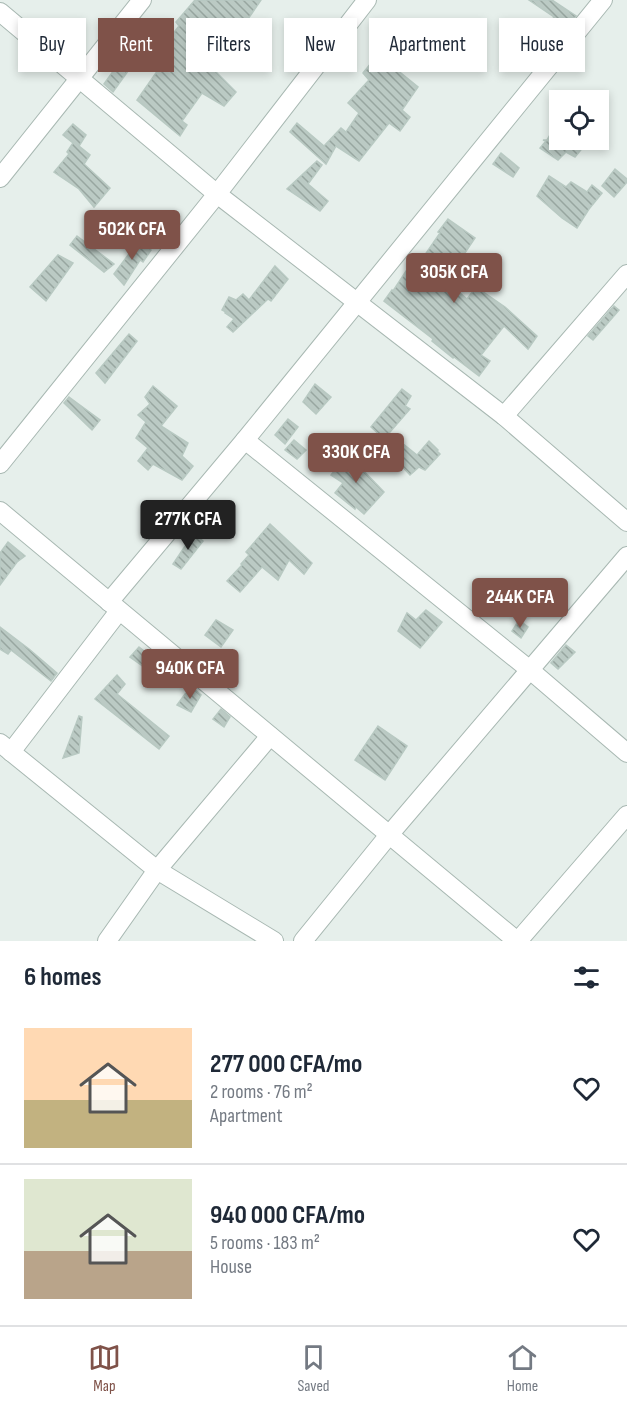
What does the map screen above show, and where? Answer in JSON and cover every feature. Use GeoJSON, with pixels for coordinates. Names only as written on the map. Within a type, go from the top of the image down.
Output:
{"type":"FeatureCollection","features":[{"type":"Feature","properties":{"kind":"street"},"geometry":{"type":"LineString","coordinates":[[0,178],[142,0]]}},
{"type":"Feature","properties":{"kind":"street"},"geometry":{"type":"LineString","coordinates":[[0,464],[218,194],[367,0]]}},
{"type":"Feature","properties":{"kind":"street"},"geometry":{"type":"LineString","coordinates":[[274,941],[158,870],[5,748],[245,440],[603,0]]}},
{"type":"Feature","properties":{"kind":"street"},"geometry":{"type":"LineString","coordinates":[[0,12],[218,194],[504,416],[627,522]]}},
{"type":"Feature","properties":{"kind":"street"},"geometry":{"type":"LineString","coordinates":[[504,416],[627,274]]}},
{"type":"Feature","properties":{"kind":"street"},"geometry":{"type":"LineString","coordinates":[[245,440],[530,670],[627,753]]}},
{"type":"Feature","properties":{"kind":"street"},"geometry":{"type":"LineString","coordinates":[[0,511],[517,941],[627,815]]}},
{"type":"Feature","properties":{"kind":"street"},"geometry":{"type":"LineString","coordinates":[[303,941],[388,835],[627,556]]}},
{"type":"Feature","properties":{"kind":"street"},"geometry":{"type":"LineString","coordinates":[[107,941],[158,870],[270,736]]}},
{"type":"Feature","properties":{"kind":"building"},"geometry":{"type":"Polygon","coordinates":[[[195,0],[261,0],[249,18],[186,18],[186,72],[216,72],[236,92],[224,106],[202,93],[182,121],[187,125],[180,136],[137,100],[157,72],[174,72],[174,32],[179,26],[176,22],[195,0]]]}},
{"type":"Feature","properties":{"kind":"building"},"geometry":{"type":"Polygon","coordinates":[[[529,0],[552,0],[576,16],[574,18],[554,17],[529,0]]]}},
{"type":"Feature","properties":{"kind":"building"},"geometry":{"type":"Polygon","coordinates":[[[369,66],[369,72],[400,72],[418,87],[402,110],[410,117],[400,131],[389,123],[359,161],[336,146],[326,164],[290,132],[297,123],[324,146],[341,128],[346,132],[359,113],[348,103],[369,80],[363,73],[369,66]]]}},
{"type":"Feature","properties":{"kind":"building"},"geometry":{"type":"Polygon","coordinates":[[[113,72],[127,72],[113,92],[104,84],[113,72]]]}},
{"type":"Feature","properties":{"kind":"building"},"geometry":{"type":"Polygon","coordinates":[[[73,124],[86,135],[79,146],[90,155],[84,164],[110,188],[94,207],[79,189],[54,172],[69,154],[67,152],[73,143],[63,135],[73,124]]]}},
{"type":"Feature","properties":{"kind":"building"},"geometry":{"type":"Polygon","coordinates":[[[549,137],[549,150],[581,150],[575,157],[566,152],[558,160],[540,148],[546,141],[543,140],[547,140],[549,137]]]}},
{"type":"Feature","properties":{"kind":"building"},"geometry":{"type":"Polygon","coordinates":[[[501,153],[519,168],[513,177],[493,164],[501,153]]]}},
{"type":"Feature","properties":{"kind":"building"},"geometry":{"type":"Polygon","coordinates":[[[317,161],[322,165],[308,184],[328,201],[320,211],[287,189],[317,161]]]}},
{"type":"Feature","properties":{"kind":"building"},"geometry":{"type":"Polygon","coordinates":[[[615,169],[627,179],[627,182],[614,197],[602,186],[615,169]]]}},
{"type":"Feature","properties":{"kind":"building"},"geometry":{"type":"Polygon","coordinates":[[[549,176],[566,187],[571,182],[587,192],[592,185],[602,193],[577,228],[537,196],[549,176]]]}},
{"type":"Feature","properties":{"kind":"building"},"geometry":{"type":"Polygon","coordinates":[[[448,219],[475,238],[446,281],[467,299],[476,287],[505,307],[537,336],[528,349],[504,326],[481,355],[490,361],[479,376],[453,358],[432,341],[433,339],[384,301],[406,271],[411,275],[448,219]]]}},
{"type":"Feature","properties":{"kind":"building"},"geometry":{"type":"Polygon","coordinates":[[[77,236],[114,264],[104,272],[70,245],[77,236]]]}},
{"type":"Feature","properties":{"kind":"building"},"geometry":{"type":"Polygon","coordinates":[[[140,239],[151,250],[143,262],[140,260],[124,285],[114,274],[140,239]]]}},
{"type":"Feature","properties":{"kind":"building"},"geometry":{"type":"Polygon","coordinates":[[[58,255],[73,263],[46,301],[30,287],[58,255]]]}},
{"type":"Feature","properties":{"kind":"building"},"geometry":{"type":"Polygon","coordinates":[[[275,266],[288,279],[271,301],[268,299],[233,332],[227,327],[234,319],[222,310],[229,297],[236,300],[243,294],[249,300],[275,266]]]}},
{"type":"Feature","properties":{"kind":"building"},"geometry":{"type":"Polygon","coordinates":[[[614,306],[619,310],[593,340],[588,336],[614,306]]]}},
{"type":"Feature","properties":{"kind":"building"},"geometry":{"type":"Polygon","coordinates":[[[129,334],[137,341],[105,383],[96,373],[129,334]]]}},
{"type":"Feature","properties":{"kind":"building"},"geometry":{"type":"Polygon","coordinates":[[[315,384],[331,397],[316,414],[303,402],[315,384]]]}},
{"type":"Feature","properties":{"kind":"building"},"geometry":{"type":"Polygon","coordinates":[[[153,386],[177,406],[161,426],[188,443],[182,456],[193,466],[182,480],[153,464],[148,470],[138,461],[148,448],[136,438],[146,422],[138,415],[150,404],[145,397],[153,386]]]}},
{"type":"Feature","properties":{"kind":"building"},"geometry":{"type":"Polygon","coordinates":[[[402,389],[411,396],[405,406],[410,409],[384,439],[371,427],[402,389]]]}},
{"type":"Feature","properties":{"kind":"building"},"geometry":{"type":"Polygon","coordinates":[[[69,397],[100,420],[92,430],[64,403],[69,397]]]}},
{"type":"Feature","properties":{"kind":"building"},"geometry":{"type":"Polygon","coordinates":[[[288,419],[298,427],[285,444],[275,435],[288,419]]]}},
{"type":"Feature","properties":{"kind":"building"},"geometry":{"type":"Polygon","coordinates":[[[397,439],[417,455],[429,441],[440,454],[425,470],[419,467],[410,475],[387,454],[397,439]]]}},
{"type":"Feature","properties":{"kind":"building"},"geometry":{"type":"Polygon","coordinates":[[[294,440],[306,450],[297,459],[285,450],[294,440]]]}},
{"type":"Feature","properties":{"kind":"building"},"geometry":{"type":"Polygon","coordinates":[[[350,451],[361,459],[357,464],[384,492],[364,514],[335,493],[343,483],[331,475],[350,451]]]}},
{"type":"Feature","properties":{"kind":"building"},"geometry":{"type":"Polygon","coordinates":[[[270,524],[312,563],[304,574],[289,560],[278,580],[262,567],[240,592],[227,581],[242,565],[249,555],[246,552],[270,524]]]}},
{"type":"Feature","properties":{"kind":"building"},"geometry":{"type":"Polygon","coordinates":[[[194,533],[203,541],[181,569],[173,564],[194,533]]]}},
{"type":"Feature","properties":{"kind":"building"},"geometry":{"type":"Polygon","coordinates":[[[8,542],[25,556],[17,562],[0,585],[0,553],[8,542]]]}},
{"type":"Feature","properties":{"kind":"building"},"geometry":{"type":"Polygon","coordinates":[[[426,610],[442,622],[420,648],[398,631],[407,613],[416,620],[426,610]]]}},
{"type":"Feature","properties":{"kind":"building"},"geometry":{"type":"Polygon","coordinates":[[[216,620],[233,630],[221,647],[205,635],[216,620]]]}},
{"type":"Feature","properties":{"kind":"building"},"geometry":{"type":"Polygon","coordinates":[[[519,620],[528,627],[521,638],[512,631],[519,620]]]}},
{"type":"Feature","properties":{"kind":"building"},"geometry":{"type":"Polygon","coordinates":[[[0,627],[57,673],[51,681],[11,650],[8,654],[0,649],[0,627]]]}},
{"type":"Feature","properties":{"kind":"building"},"geometry":{"type":"Polygon","coordinates":[[[566,645],[575,652],[558,669],[551,663],[566,645]]]}},
{"type":"Feature","properties":{"kind":"building"},"geometry":{"type":"Polygon","coordinates":[[[139,647],[162,665],[157,676],[130,657],[139,647]]]}},
{"type":"Feature","properties":{"kind":"building"},"geometry":{"type":"Polygon","coordinates":[[[117,675],[125,684],[117,694],[169,736],[159,749],[95,699],[117,675]]]}},
{"type":"Feature","properties":{"kind":"building"},"geometry":{"type":"Polygon","coordinates":[[[193,688],[201,695],[191,712],[177,705],[193,688]]]}},
{"type":"Feature","properties":{"kind":"building"},"geometry":{"type":"Polygon","coordinates":[[[221,709],[230,717],[224,727],[213,719],[221,709]]]}},
{"type":"Feature","properties":{"kind":"building"},"geometry":{"type":"Polygon","coordinates":[[[79,716],[82,717],[79,753],[63,758],[79,716]]]}},
{"type":"Feature","properties":{"kind":"building"},"geometry":{"type":"Polygon","coordinates":[[[378,726],[407,746],[385,780],[355,760],[378,726]]]}}]}
